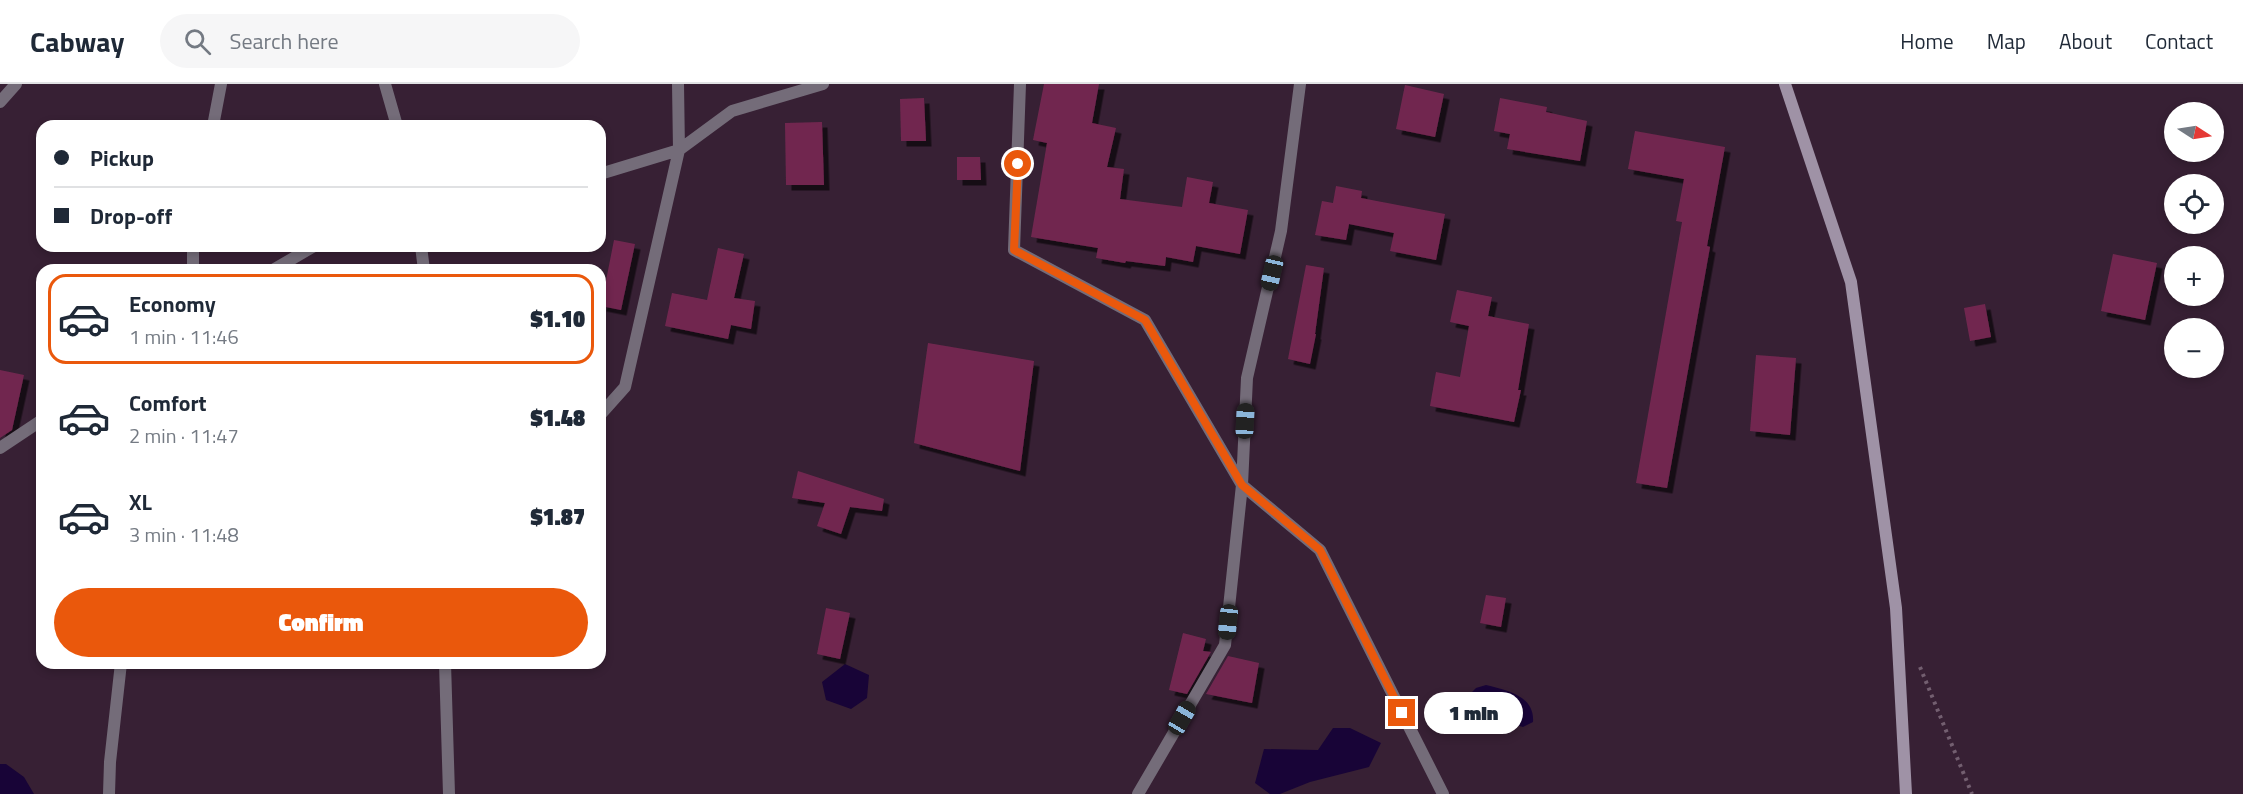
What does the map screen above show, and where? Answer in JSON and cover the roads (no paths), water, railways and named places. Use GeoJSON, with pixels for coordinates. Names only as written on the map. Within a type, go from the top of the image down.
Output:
{"type":"FeatureCollection","features":[{"type":"Feature","properties":{"kind":"street"},"geometry":{"type":"LineString","coordinates":[[0,102],[16,84]]}},
{"type":"Feature","properties":{"kind":"street"},"geometry":{"type":"LineString","coordinates":[[214,120],[221,84]]}},
{"type":"Feature","properties":{"kind":"street"},"geometry":{"type":"LineString","coordinates":[[385,84],[395,120]]}},
{"type":"Feature","properties":{"kind":"street"},"geometry":{"type":"LineString","coordinates":[[606,408],[625,387],[680,150],[678,84]]}},
{"type":"Feature","properties":{"kind":"street"},"geometry":{"type":"LineString","coordinates":[[606,172],[680,150],[732,111],[823,84]]}},
{"type":"Feature","properties":{"kind":"street"},"geometry":{"type":"LineString","coordinates":[[1020,84],[1014,250],[1145,320],[1242,485],[1320,550],[1443,794]]}},
{"type":"Feature","properties":{"kind":"street"},"geometry":{"type":"LineString","coordinates":[[1138,794],[1225,645],[1242,485],[1247,378],[1281,231],[1300,84]]}},
{"type":"Feature","properties":{"kind":"street"},"geometry":{"type":"LineString","coordinates":[[1785,84],[1851,282],[1896,608],[1906,794]]}},
{"type":"Feature","properties":{"kind":"street"},"geometry":{"type":"LineString","coordinates":[[283,264],[304,252]]}},
{"type":"Feature","properties":{"kind":"street"},"geometry":{"type":"LineString","coordinates":[[0,448],[36,424]]}},
{"type":"Feature","properties":{"kind":"street"},"geometry":{"type":"LineString","coordinates":[[109,794],[110,762],[120,669]]}},
{"type":"Feature","properties":{"kind":"street"},"geometry":{"type":"LineString","coordinates":[[445,669],[449,794]]}}]}
